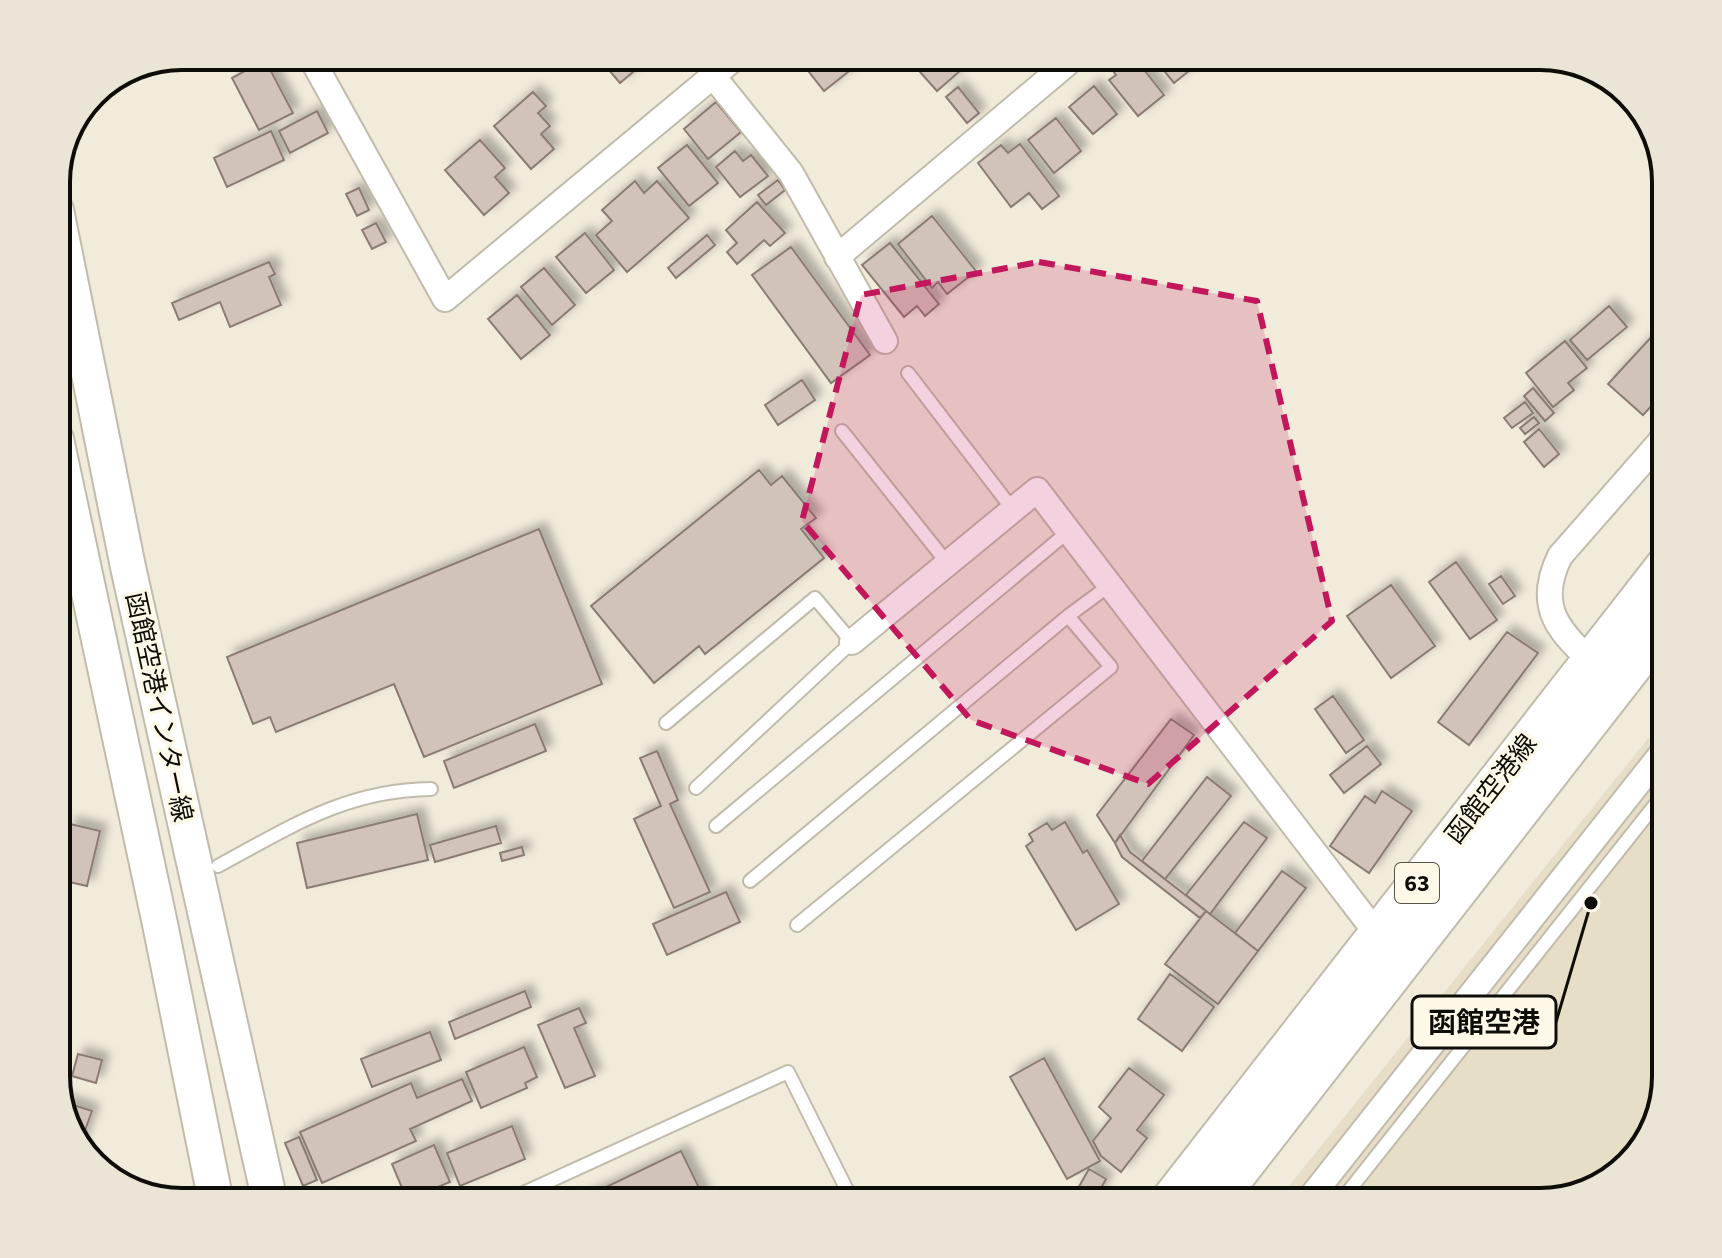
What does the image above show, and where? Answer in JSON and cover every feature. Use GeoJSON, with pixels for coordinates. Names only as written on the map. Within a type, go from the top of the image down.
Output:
{"type":"FeatureCollection","features":[{"type":"Feature","properties":{"kind":"main road","name":"函館空港インター線"},"geometry":{"type":"LineString","coordinates":[[70,279],[128,567],[267,1188]]}},
{"type":"Feature","properties":{"kind":"main road","name":"函館空港インター線"},"geometry":{"type":"LineString","coordinates":[[70,504],[213,1188]]}},
{"type":"Feature","properties":{"kind":"main road","name":"函館空港線"},"geometry":{"type":"LineString","coordinates":[[1225,1188],[1604,673],[1652,589]]}},
{"type":"Feature","properties":{"kind":"main road","name":"函館空港線"},"geometry":{"type":"LineString","coordinates":[[1180,1188],[1377,934],[1604,673],[1652,634]]}},
{"type":"Feature","properties":{"kind":"street"},"geometry":{"type":"LineString","coordinates":[[318,70],[445,299],[720,70]]}},
{"type":"Feature","properties":{"kind":"street"},"geometry":{"type":"LineString","coordinates":[[837,257],[1059,70]]}},
{"type":"Feature","properties":{"kind":"street"},"geometry":{"type":"LineString","coordinates":[[713,76],[791,173],[885,341]]}},
{"type":"Feature","properties":{"kind":"street"},"geometry":{"type":"LineString","coordinates":[[1604,673],[1568,640],[1554,619],[1548,597],[1550,576],[1560,556],[1652,451]]}},
{"type":"Feature","properties":{"kind":"street"},"geometry":{"type":"LineString","coordinates":[[852,642],[1037,490],[1377,934]]}},
{"type":"Feature","properties":{"kind":"street"},"geometry":{"type":"LineString","coordinates":[[1318,1188],[1652,766]]}},
{"type":"Feature","properties":{"kind":"lane"},"geometry":{"type":"LineString","coordinates":[[908,373],[1013,510]]}},
{"type":"Feature","properties":{"kind":"lane"},"geometry":{"type":"LineString","coordinates":[[842,431],[948,564]]}},
{"type":"Feature","properties":{"kind":"lane"},"geometry":{"type":"LineString","coordinates":[[716,826],[1069,531]]}},
{"type":"Feature","properties":{"kind":"lane"},"geometry":{"type":"LineString","coordinates":[[750,881],[1068,616],[1110,585]]}},
{"type":"Feature","properties":{"kind":"lane"},"geometry":{"type":"LineString","coordinates":[[666,723],[815,598],[852,642],[696,788]]}},
{"type":"Feature","properties":{"kind":"lane"},"geometry":{"type":"LineString","coordinates":[[797,925],[1111,667],[1068,616]]}},
{"type":"Feature","properties":{"kind":"lane"},"geometry":{"type":"LineString","coordinates":[[218,866],[326,810],[396,789],[431,789]]}},
{"type":"Feature","properties":{"kind":"lane"},"geometry":{"type":"LineString","coordinates":[[1351,1188],[1652,809]]}},
{"type":"Feature","properties":{"kind":"lane"},"geometry":{"type":"LineString","coordinates":[[535,1188],[788,1072],[846,1188]]}},
{"type":"Feature","properties":{"kind":"highlighted area"},"geometry":{"type":"Polygon","coordinates":[[[1039,262],[1257,301],[1332,621],[1148,784],[971,720],[802,521],[861,295],[1039,262]]]}},
{"type":"Feature","properties":{"kind":"shaded area"},"geometry":{"type":"Polygon","coordinates":[[[1652,733],[1652,1076],[1646,1112],[1629,1144],[1602,1169],[1562,1186],[1287,1188],[1652,733]]]}},
{"type":"Feature","properties":{"kind":"building"},"geometry":{"type":"Polygon","coordinates":[[[247,70],[270,70],[293,113],[259,130],[232,78],[247,70]]]}},
{"type":"Feature","properties":{"kind":"building"},"geometry":{"type":"Polygon","coordinates":[[[609,70],[635,70],[620,83],[609,70]]]}},
{"type":"Feature","properties":{"kind":"building"},"geometry":{"type":"Polygon","coordinates":[[[807,70],[850,70],[824,91],[807,70]]]}},
{"type":"Feature","properties":{"kind":"building"},"geometry":{"type":"Polygon","coordinates":[[[918,70],[961,70],[937,91],[918,70]]]}},
{"type":"Feature","properties":{"kind":"building"},"geometry":{"type":"Polygon","coordinates":[[[1112,70],[1144,70],[1164,95],[1138,116],[1109,80],[1116,75],[1112,70]]]}},
{"type":"Feature","properties":{"kind":"building"},"geometry":{"type":"Polygon","coordinates":[[[1163,70],[1190,70],[1174,83],[1163,70]]]}},
{"type":"Feature","properties":{"kind":"building"},"geometry":{"type":"Polygon","coordinates":[[[1094,86],[1117,114],[1093,134],[1069,107],[1094,86]]]}},
{"type":"Feature","properties":{"kind":"building"},"geometry":{"type":"Polygon","coordinates":[[[958,87],[979,113],[967,123],[946,97],[958,87]]]}},
{"type":"Feature","properties":{"kind":"building"},"geometry":{"type":"Polygon","coordinates":[[[533,92],[546,106],[538,113],[550,126],[541,134],[554,149],[531,169],[494,126],[533,92]]]}},
{"type":"Feature","properties":{"kind":"building"},"geometry":{"type":"Polygon","coordinates":[[[716,102],[741,132],[708,159],[684,129],[716,102]]]}},
{"type":"Feature","properties":{"kind":"building"},"geometry":{"type":"Polygon","coordinates":[[[317,111],[328,133],[290,153],[279,131],[317,111]]]}},
{"type":"Feature","properties":{"kind":"building"},"geometry":{"type":"Polygon","coordinates":[[[1056,118],[1081,151],[1054,173],[1028,140],[1056,118]]]}},
{"type":"Feature","properties":{"kind":"building"},"geometry":{"type":"Polygon","coordinates":[[[271,131],[284,160],[227,187],[214,158],[271,131]]]}},
{"type":"Feature","properties":{"kind":"building"},"geometry":{"type":"Polygon","coordinates":[[[480,140],[505,168],[495,177],[509,193],[484,215],[445,170],[480,140]]]}},
{"type":"Feature","properties":{"kind":"building"},"geometry":{"type":"Polygon","coordinates":[[[1020,144],[1059,196],[1042,209],[1029,193],[1011,207],[978,163],[1001,145],[1008,153],[1020,144]]]}},
{"type":"Feature","properties":{"kind":"building"},"geometry":{"type":"Polygon","coordinates":[[[687,145],[718,183],[689,206],[658,168],[687,145]]]}},
{"type":"Feature","properties":{"kind":"building"},"geometry":{"type":"Polygon","coordinates":[[[735,151],[743,161],[751,155],[768,176],[740,197],[716,167],[735,151]]]}},
{"type":"Feature","properties":{"kind":"building"},"geometry":{"type":"Polygon","coordinates":[[[778,180],[785,190],[766,205],[758,195],[778,180]]]}},
{"type":"Feature","properties":{"kind":"building"},"geometry":{"type":"Polygon","coordinates":[[[635,181],[644,193],[657,181],[689,218],[627,272],[596,235],[612,221],[602,210],[635,181]]]}},
{"type":"Feature","properties":{"kind":"building"},"geometry":{"type":"Polygon","coordinates":[[[359,188],[369,210],[357,216],[346,194],[359,188]]]}},
{"type":"Feature","properties":{"kind":"building"},"geometry":{"type":"Polygon","coordinates":[[[757,202],[785,233],[770,246],[764,240],[737,264],[727,252],[737,243],[726,230],[757,202]]]}},
{"type":"Feature","properties":{"kind":"building"},"geometry":{"type":"Polygon","coordinates":[[[932,216],[976,271],[947,294],[938,282],[932,288],[898,244],[932,216]]]}},
{"type":"Feature","properties":{"kind":"building"},"geometry":{"type":"Polygon","coordinates":[[[376,223],[386,242],[372,249],[362,230],[376,223]]]}},
{"type":"Feature","properties":{"kind":"building"},"geometry":{"type":"Polygon","coordinates":[[[585,233],[614,270],[586,293],[556,257],[585,233]]]}},
{"type":"Feature","properties":{"kind":"building"},"geometry":{"type":"Polygon","coordinates":[[[707,235],[715,245],[676,278],[668,268],[707,235]]]}},
{"type":"Feature","properties":{"kind":"building"},"geometry":{"type":"Polygon","coordinates":[[[890,243],[939,304],[925,316],[917,306],[904,317],[862,265],[890,243]]]}},
{"type":"Feature","properties":{"kind":"building"},"geometry":{"type":"Polygon","coordinates":[[[791,247],[870,355],[831,383],[752,275],[791,247]]]}},
{"type":"Feature","properties":{"kind":"building"},"geometry":{"type":"Polygon","coordinates":[[[269,262],[275,274],[269,277],[281,305],[230,327],[220,302],[179,320],[172,303],[269,262]]]}},
{"type":"Feature","properties":{"kind":"building"},"geometry":{"type":"Polygon","coordinates":[[[544,268],[575,305],[552,325],[521,287],[544,268]]]}},
{"type":"Feature","properties":{"kind":"building"},"geometry":{"type":"Polygon","coordinates":[[[517,295],[550,335],[521,359],[488,319],[517,295]]]}},
{"type":"Feature","properties":{"kind":"building"},"geometry":{"type":"Polygon","coordinates":[[[1609,306],[1627,327],[1587,360],[1570,340],[1609,306]]]}},
{"type":"Feature","properties":{"kind":"building"},"geometry":{"type":"Polygon","coordinates":[[[1652,336],[1652,405],[1643,415],[1608,384],[1652,336]]]}},
{"type":"Feature","properties":{"kind":"building"},"geometry":{"type":"Polygon","coordinates":[[[1565,341],[1587,368],[1568,383],[1574,390],[1553,407],[1526,373],[1565,341]]]}},
{"type":"Feature","properties":{"kind":"building"},"geometry":{"type":"Polygon","coordinates":[[[802,380],[815,400],[778,425],[765,405],[802,380]]]}},
{"type":"Feature","properties":{"kind":"building"},"geometry":{"type":"Polygon","coordinates":[[[1533,388],[1554,413],[1545,421],[1524,396],[1533,388]]]}},
{"type":"Feature","properties":{"kind":"building"},"geometry":{"type":"Polygon","coordinates":[[[1525,402],[1533,413],[1512,428],[1504,418],[1525,402]]]}},
{"type":"Feature","properties":{"kind":"building"},"geometry":{"type":"Polygon","coordinates":[[[1534,417],[1539,423],[1525,434],[1520,428],[1534,417]]]}},
{"type":"Feature","properties":{"kind":"building"},"geometry":{"type":"Polygon","coordinates":[[[1539,429],[1559,454],[1544,467],[1524,442],[1539,429]]]}},
{"type":"Feature","properties":{"kind":"building"},"geometry":{"type":"Polygon","coordinates":[[[759,470],[771,485],[782,476],[816,518],[801,529],[824,558],[705,654],[699,646],[654,683],[591,606],[759,470]]]}},
{"type":"Feature","properties":{"kind":"building"},"geometry":{"type":"Polygon","coordinates":[[[539,529],[602,684],[424,757],[394,684],[276,732],[270,717],[253,724],[227,657],[539,529]]]}},
{"type":"Feature","properties":{"kind":"building"},"geometry":{"type":"Polygon","coordinates":[[[1456,562],[1497,620],[1470,639],[1429,582],[1456,562]]]}},
{"type":"Feature","properties":{"kind":"building"},"geometry":{"type":"Polygon","coordinates":[[[1501,576],[1515,596],[1503,604],[1489,584],[1501,576]]]}},
{"type":"Feature","properties":{"kind":"building"},"geometry":{"type":"Polygon","coordinates":[[[1391,585],[1435,646],[1391,678],[1347,616],[1391,585]]]}},
{"type":"Feature","properties":{"kind":"building"},"geometry":{"type":"Polygon","coordinates":[[[1507,632],[1538,653],[1469,745],[1438,722],[1507,632]]]}},
{"type":"Feature","properties":{"kind":"building"},"geometry":{"type":"Polygon","coordinates":[[[1333,696],[1364,740],[1346,753],[1315,709],[1333,696]]]}},
{"type":"Feature","properties":{"kind":"building"},"geometry":{"type":"Polygon","coordinates":[[[1171,719],[1194,735],[1115,843],[1097,815],[1171,719]]]}},
{"type":"Feature","properties":{"kind":"building"},"geometry":{"type":"Polygon","coordinates":[[[535,724],[546,751],[454,788],[444,761],[535,724]]]}},
{"type":"Feature","properties":{"kind":"building"},"geometry":{"type":"Polygon","coordinates":[[[1367,746],[1381,764],[1344,793],[1330,775],[1367,746]]]}},
{"type":"Feature","properties":{"kind":"building"},"geometry":{"type":"Polygon","coordinates":[[[657,751],[678,800],[670,804],[710,892],[674,908],[634,819],[661,806],[640,758],[657,751]]]}},
{"type":"Feature","properties":{"kind":"building"},"geometry":{"type":"Polygon","coordinates":[[[1207,777],[1231,796],[1165,879],[1142,861],[1207,777]]]}},
{"type":"Feature","properties":{"kind":"building"},"geometry":{"type":"Polygon","coordinates":[[[1382,791],[1412,811],[1369,873],[1330,846],[1365,796],[1375,803],[1382,791]]]}},
{"type":"Feature","properties":{"kind":"building"},"geometry":{"type":"Polygon","coordinates":[[[417,814],[428,860],[307,888],[297,843],[417,814]]]}},
{"type":"Feature","properties":{"kind":"building"},"geometry":{"type":"Polygon","coordinates":[[[1065,822],[1083,853],[1087,850],[1119,904],[1076,930],[1026,846],[1033,841],[1029,834],[1047,823],[1052,830],[1065,822]]]}},
{"type":"Feature","properties":{"kind":"building"},"geometry":{"type":"Polygon","coordinates":[[[1244,822],[1267,838],[1210,914],[1186,895],[1244,822]]]}},
{"type":"Feature","properties":{"kind":"building"},"geometry":{"type":"Polygon","coordinates":[[[70,824],[100,831],[87,886],[70,882],[70,824]]]}},
{"type":"Feature","properties":{"kind":"building"},"geometry":{"type":"Polygon","coordinates":[[[496,826],[501,843],[435,862],[430,845],[496,826]]]}},
{"type":"Feature","properties":{"kind":"building"},"geometry":{"type":"Polygon","coordinates":[[[1120,835],[1130,852],[1206,911],[1200,918],[1122,857],[1115,843],[1120,835]]]}},
{"type":"Feature","properties":{"kind":"building"},"geometry":{"type":"Polygon","coordinates":[[[522,847],[524,855],[502,861],[500,853],[522,847]]]}},
{"type":"Feature","properties":{"kind":"building"},"geometry":{"type":"Polygon","coordinates":[[[1282,871],[1306,888],[1258,951],[1235,933],[1282,871]]]}},
{"type":"Feature","properties":{"kind":"building"},"geometry":{"type":"Polygon","coordinates":[[[726,892],[740,922],[667,955],[653,924],[726,892]]]}},
{"type":"Feature","properties":{"kind":"building"},"geometry":{"type":"Polygon","coordinates":[[[1206,911],[1258,951],[1218,1004],[1165,964],[1206,911]]]}},
{"type":"Feature","properties":{"kind":"building"},"geometry":{"type":"Polygon","coordinates":[[[1170,974],[1214,1007],[1182,1051],[1138,1019],[1170,974]]]}},
{"type":"Feature","properties":{"kind":"building"},"geometry":{"type":"Polygon","coordinates":[[[525,991],[531,1007],[455,1039],[449,1022],[525,991]]]}},
{"type":"Feature","properties":{"kind":"building"},"geometry":{"type":"Polygon","coordinates":[[[579,1008],[586,1023],[574,1028],[595,1076],[565,1088],[538,1025],[579,1008]]]}},
{"type":"Feature","properties":{"kind":"building"},"geometry":{"type":"Polygon","coordinates":[[[430,1032],[441,1060],[372,1087],[361,1059],[430,1032]]]}},
{"type":"Feature","properties":{"kind":"building"},"geometry":{"type":"Polygon","coordinates":[[[524,1047],[537,1077],[525,1083],[527,1088],[481,1108],[466,1072],[524,1047]]]}},
{"type":"Feature","properties":{"kind":"building"},"geometry":{"type":"Polygon","coordinates":[[[78,1054],[102,1060],[96,1083],[72,1076],[78,1054]]]}},
{"type":"Feature","properties":{"kind":"building"},"geometry":{"type":"Polygon","coordinates":[[[1044,1058],[1100,1161],[1067,1179],[1010,1077],[1044,1058]]]}},
{"type":"Feature","properties":{"kind":"building"},"geometry":{"type":"Polygon","coordinates":[[[1129,1068],[1164,1095],[1137,1130],[1147,1138],[1121,1172],[1101,1156],[1093,1141],[1111,1118],[1099,1107],[1129,1068]]]}},
{"type":"Feature","properties":{"kind":"building"},"geometry":{"type":"Polygon","coordinates":[[[462,1079],[472,1101],[410,1129],[416,1141],[322,1183],[300,1132],[411,1083],[417,1098],[462,1079]]]}},
{"type":"Feature","properties":{"kind":"building"},"geometry":{"type":"Polygon","coordinates":[[[74,1105],[92,1111],[85,1131],[74,1105]]]}},
{"type":"Feature","properties":{"kind":"building"},"geometry":{"type":"Polygon","coordinates":[[[512,1126],[525,1159],[460,1186],[447,1153],[512,1126]]]}},
{"type":"Feature","properties":{"kind":"building"},"geometry":{"type":"Polygon","coordinates":[[[299,1137],[317,1180],[303,1186],[285,1143],[299,1137]]]}},
{"type":"Feature","properties":{"kind":"building"},"geometry":{"type":"Polygon","coordinates":[[[434,1145],[450,1182],[436,1188],[402,1188],[392,1164],[434,1145]]]}},
{"type":"Feature","properties":{"kind":"building"},"geometry":{"type":"Polygon","coordinates":[[[681,1151],[699,1188],[604,1188],[681,1151]]]}},
{"type":"Feature","properties":{"kind":"building"},"geometry":{"type":"Polygon","coordinates":[[[1089,1169],[1106,1179],[1101,1188],[1078,1188],[1089,1169]]]}},
{"type":"Feature","properties":{"kind":"place","name":"函館空港"},"geometry":{"type":"Point","coordinates":[1591,903]}}]}
